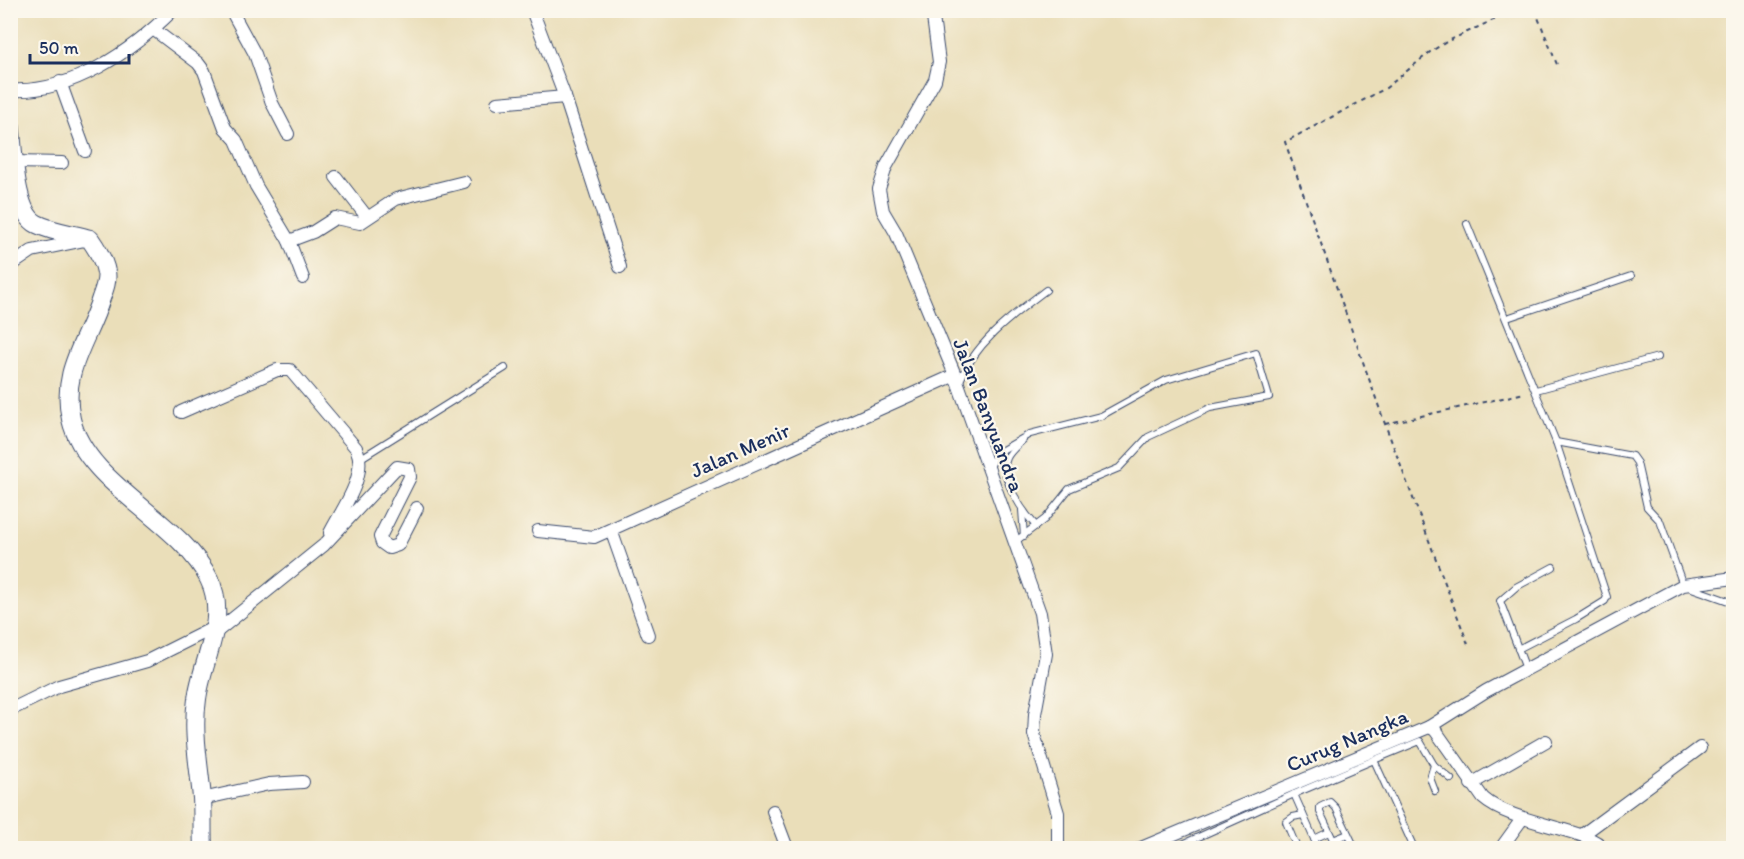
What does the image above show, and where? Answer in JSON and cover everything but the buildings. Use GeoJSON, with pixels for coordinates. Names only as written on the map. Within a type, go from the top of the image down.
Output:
{"type":"FeatureCollection","features":[{"type":"Feature","properties":{"kind":"main road"},"geometry":{"type":"LineString","coordinates":[[10,124],[20,196],[28,219],[39,225],[90,239],[103,261],[107,274],[97,311],[72,366],[68,401],[76,437],[96,464],[186,549],[205,571],[214,589],[215,630],[197,697],[195,733],[202,799],[203,849]]}},
{"type":"Feature","properties":{"kind":"street"},"geometry":{"type":"LineString","coordinates":[[10,90],[25,91],[60,82],[105,63],[153,29],[173,10]]}},
{"type":"Feature","properties":{"kind":"street"},"geometry":{"type":"LineString","coordinates":[[231,10],[255,54],[272,103],[288,134]]}},
{"type":"Feature","properties":{"kind":"street"},"geometry":{"type":"LineString","coordinates":[[532,10],[565,97],[620,267]]}},
{"type":"Feature","properties":{"kind":"street","name":"Jalan Banyuandra"},"geometry":{"type":"LineString","coordinates":[[932,10],[939,62],[934,80],[886,167],[879,189],[883,212],[896,233],[956,380],[989,471],[1020,539],[1046,641],[1034,734],[1058,813],[1058,849]]}},
{"type":"Feature","properties":{"kind":"street"},"geometry":{"type":"LineString","coordinates":[[153,29],[198,63],[204,71],[225,128],[239,146],[256,186],[289,241],[303,278]]}},
{"type":"Feature","properties":{"kind":"street"},"geometry":{"type":"LineString","coordinates":[[60,82],[85,151]]}},
{"type":"Feature","properties":{"kind":"street"},"geometry":{"type":"LineString","coordinates":[[497,103],[565,97]]}},
{"type":"Feature","properties":{"kind":"street"},"geometry":{"type":"LineString","coordinates":[[15,162],[62,163]]}},
{"type":"Feature","properties":{"kind":"street"},"geometry":{"type":"LineString","coordinates":[[336,177],[367,217]]}},
{"type":"Feature","properties":{"kind":"street"},"geometry":{"type":"LineString","coordinates":[[289,241],[313,232],[335,218],[357,224],[396,199],[464,182]]}},
{"type":"Feature","properties":{"kind":"street"},"geometry":{"type":"LineString","coordinates":[[10,266],[32,251],[90,239]]}},
{"type":"Feature","properties":{"kind":"street"},"geometry":{"type":"LineString","coordinates":[[181,412],[277,370],[287,369],[356,448],[361,458],[359,473],[324,545]]}},
{"type":"Feature","properties":{"kind":"street","name":"Jalan Menir"},"geometry":{"type":"LineString","coordinates":[[538,531],[590,538],[956,380]]}},
{"type":"Feature","properties":{"kind":"street"},"geometry":{"type":"LineString","coordinates":[[10,710],[59,686],[147,661],[215,630],[324,545],[400,466],[409,470],[410,477],[380,537],[382,543],[389,548],[398,545],[417,508]]}},
{"type":"Feature","properties":{"kind":"street"},"geometry":{"type":"LineString","coordinates":[[611,530],[648,635]]}},
{"type":"Feature","properties":{"kind":"street"},"geometry":{"type":"LineString","coordinates":[[1429,727],[1526,670],[1683,585],[1734,578]]}},
{"type":"Feature","properties":{"kind":"street","name":"Curug Nangka"},"geometry":{"type":"LineString","coordinates":[[1141,849],[1429,727],[1437,733],[1472,784],[1492,806],[1522,819],[1582,835],[1598,843],[1604,849]]}},
{"type":"Feature","properties":{"kind":"street"},"geometry":{"type":"LineString","coordinates":[[1472,784],[1546,741]]}},
{"type":"Feature","properties":{"kind":"street"},"geometry":{"type":"LineString","coordinates":[[1582,835],[1700,748]]}},
{"type":"Feature","properties":{"kind":"street"},"geometry":{"type":"LineString","coordinates":[[202,799],[269,783],[303,782]]}},
{"type":"Feature","properties":{"kind":"street"},"geometry":{"type":"LineString","coordinates":[[773,811],[787,849]]}},
{"type":"Feature","properties":{"kind":"street"},"geometry":{"type":"LineString","coordinates":[[1501,849],[1522,819]]}},
{"type":"Feature","properties":{"kind":"lane"},"geometry":{"type":"LineString","coordinates":[[1467,224],[1556,442],[1607,597],[1605,601],[1576,619],[1518,649]]}},
{"type":"Feature","properties":{"kind":"lane"},"geometry":{"type":"LineString","coordinates":[[1507,318],[1631,276]]}},
{"type":"Feature","properties":{"kind":"lane"},"geometry":{"type":"LineString","coordinates":[[956,380],[976,352],[1016,312],[1046,290]]}},
{"type":"Feature","properties":{"kind":"lane"},"geometry":{"type":"LineString","coordinates":[[989,471],[997,453],[1030,434],[1101,416],[1166,380],[1256,353],[1269,397],[1210,408],[1148,437],[1119,468],[1069,489],[1036,526],[1020,539]]}},
{"type":"Feature","properties":{"kind":"lane"},"geometry":{"type":"LineString","coordinates":[[1536,390],[1658,357]]}},
{"type":"Feature","properties":{"kind":"lane"},"geometry":{"type":"LineString","coordinates":[[361,458],[505,368]]}},
{"type":"Feature","properties":{"kind":"lane"},"geometry":{"type":"LineString","coordinates":[[1030,434],[1007,457],[1005,466],[1011,490],[1022,510],[1036,526]]}},
{"type":"Feature","properties":{"kind":"lane"},"geometry":{"type":"LineString","coordinates":[[1556,442],[1632,456],[1637,463],[1647,507],[1660,521],[1683,585],[1734,603]]}},
{"type":"Feature","properties":{"kind":"lane"},"geometry":{"type":"LineString","coordinates":[[1020,539],[1022,510]]}},
{"type":"Feature","properties":{"kind":"lane"},"geometry":{"type":"LineString","coordinates":[[1526,670],[1500,601],[1516,587],[1553,567]]}},
{"type":"Feature","properties":{"kind":"lane"},"geometry":{"type":"LineString","coordinates":[[1174,849],[1294,794],[1420,741],[1434,765],[1451,779]]}},
{"type":"Feature","properties":{"kind":"lane"},"geometry":{"type":"LineString","coordinates":[[1374,760],[1414,849]]}},
{"type":"Feature","properties":{"kind":"lane"},"geometry":{"type":"LineString","coordinates":[[1434,765],[1430,778],[1435,791]]}},
{"type":"Feature","properties":{"kind":"lane"},"geometry":{"type":"LineString","coordinates":[[1294,794],[1315,845],[1329,832]]}},
{"type":"Feature","properties":{"kind":"lane"},"geometry":{"type":"LineString","coordinates":[[1337,849],[1320,807],[1330,802],[1336,808],[1355,849]]}},
{"type":"Feature","properties":{"kind":"lane"},"geometry":{"type":"LineString","coordinates":[[1297,849],[1286,822],[1293,817],[1303,815]]}},
{"type":"Feature","properties":{"kind":"lane"},"geometry":{"type":"LineString","coordinates":[[1333,840],[1348,834]]}},
{"type":"Feature","properties":{"kind":"path"},"geometry":{"type":"LineString","coordinates":[[1468,644],[1385,424],[1285,141],[1386,88],[1430,52],[1449,41],[1515,10]]}},
{"type":"Feature","properties":{"kind":"path"},"geometry":{"type":"LineString","coordinates":[[1535,10],[1558,66]]}},
{"type":"Feature","properties":{"kind":"path"},"geometry":{"type":"LineString","coordinates":[[1385,424],[1536,390]]}}]}
